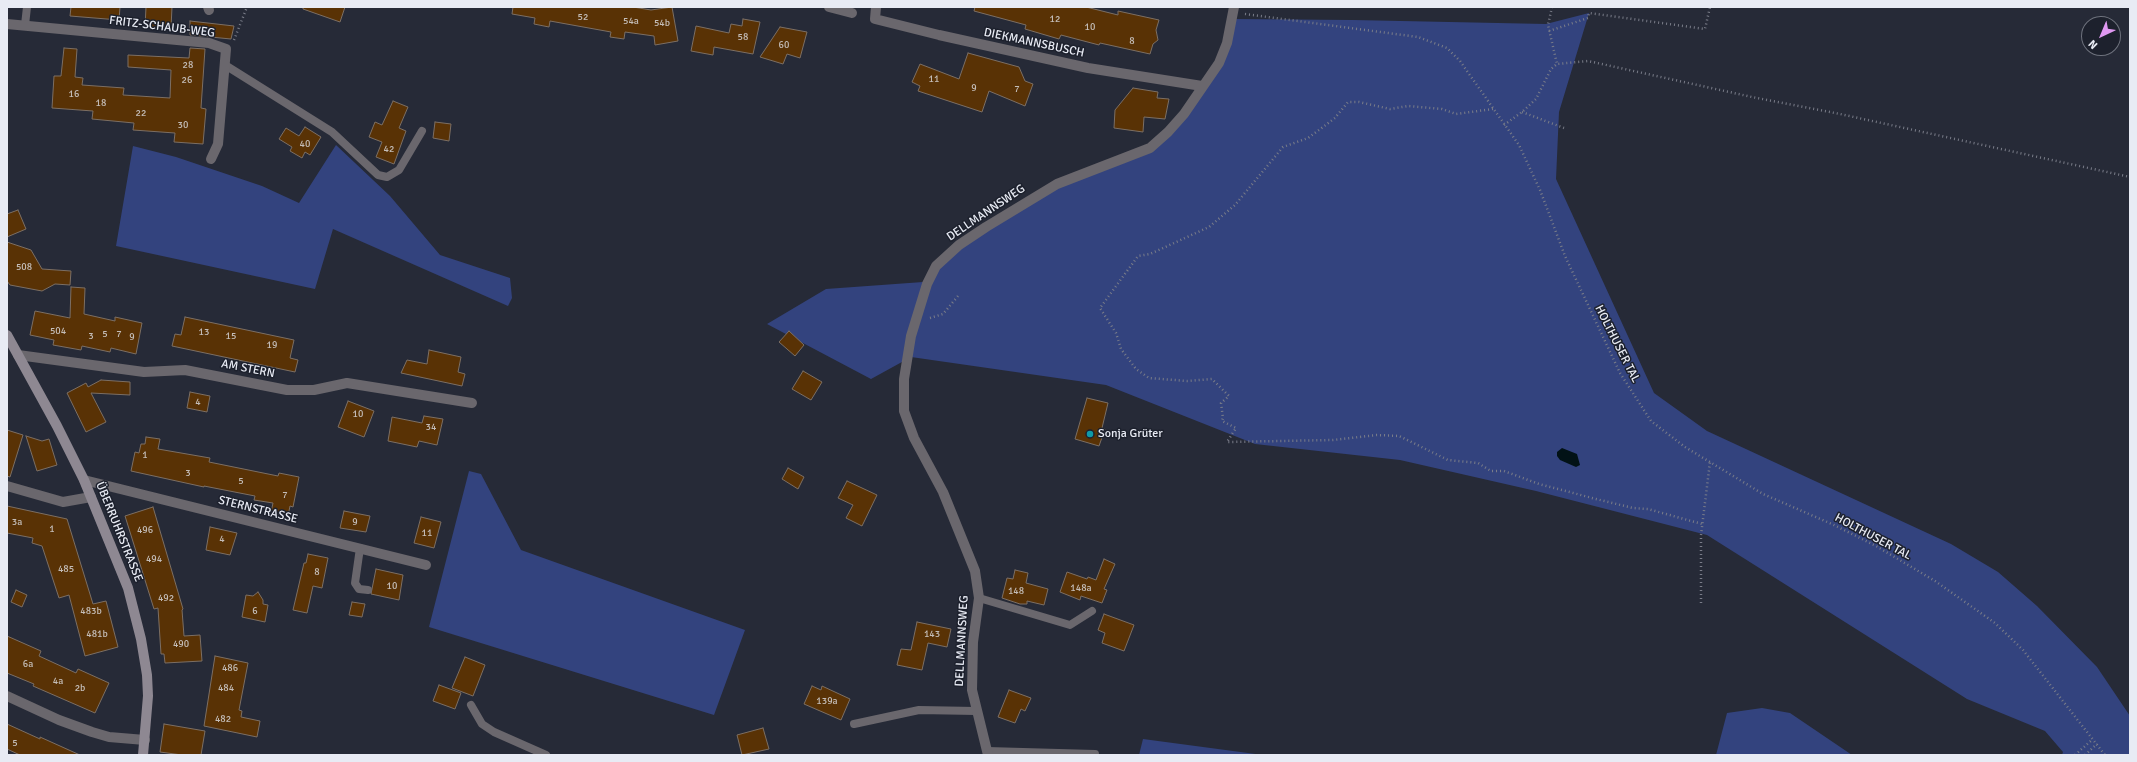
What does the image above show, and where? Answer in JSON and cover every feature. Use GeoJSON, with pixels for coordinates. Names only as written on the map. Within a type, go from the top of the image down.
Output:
{"type":"FeatureCollection","features":[{"type":"Feature","properties":{"kind":"main road","name":"ÜBERRUHRSTRASSE"},"geometry":{"type":"LineString","coordinates":[[7,335],[58,426],[84,480],[128,588],[141,639],[148,689],[143,755]]}},
{"type":"Feature","properties":{"kind":"street"},"geometry":{"type":"LineString","coordinates":[[829,7],[852,13]]}},
{"type":"Feature","properties":{"kind":"street","name":"DIEKMANNSBUSCH"},"geometry":{"type":"LineString","coordinates":[[876,7],[875,20],[1088,68],[1202,86]]}},
{"type":"Feature","properties":{"kind":"street","name":"DELLMANNSWEG"},"geometry":{"type":"LineString","coordinates":[[988,753],[976,711],[972,690],[972,669],[979,598],[975,571],[943,492],[914,438],[904,411],[904,379],[911,336],[927,284],[936,266],[959,245],[1046,190],[1150,148],[1168,132],[1219,63],[1227,43],[1234,10]]}},
{"type":"Feature","properties":{"kind":"street","name":"FRITZ-SCHAUB-WEG"},"geometry":{"type":"LineString","coordinates":[[7,24],[209,43],[226,49],[218,144],[211,159]]}},
{"type":"Feature","properties":{"kind":"street","name":"AM STERN"},"geometry":{"type":"LineString","coordinates":[[18,355],[144,372],[185,370],[286,390],[314,390],[347,383],[472,403]]}},
{"type":"Feature","properties":{"kind":"street","name":"STERNSTRASSE"},"geometry":{"type":"LineString","coordinates":[[84,480],[426,565]]}},
{"type":"Feature","properties":{"kind":"street"},"geometry":{"type":"LineString","coordinates":[[7,486],[63,502],[91,496]]}},
{"type":"Feature","properties":{"kind":"street"},"geometry":{"type":"LineString","coordinates":[[7,696],[59,720],[92,732],[109,736],[144,740]]}},
{"type":"Feature","properties":{"kind":"lane"},"geometry":{"type":"LineString","coordinates":[[25,25],[27,7]]}},
{"type":"Feature","properties":{"kind":"lane"},"geometry":{"type":"LineString","coordinates":[[225,65],[332,132],[378,175],[387,177],[399,170],[422,131]]}},
{"type":"Feature","properties":{"kind":"lane"},"geometry":{"type":"LineString","coordinates":[[360,548],[355,583],[359,589],[368,590]]}},
{"type":"Feature","properties":{"kind":"lane"},"geometry":{"type":"LineString","coordinates":[[979,598],[1070,625],[1092,611]]}},
{"type":"Feature","properties":{"kind":"lane"},"geometry":{"type":"LineString","coordinates":[[471,705],[482,724],[494,732],[546,755]]}},
{"type":"Feature","properties":{"kind":"lane"},"geometry":{"type":"LineString","coordinates":[[854,724],[919,710],[976,711]]}},
{"type":"Feature","properties":{"kind":"lane"},"geometry":{"type":"LineString","coordinates":[[988,753],[1096,754]]}},
{"type":"Feature","properties":{"kind":"path"},"geometry":{"type":"LineString","coordinates":[[226,49],[234,39],[247,7]]}},
{"type":"Feature","properties":{"kind":"path"},"geometry":{"type":"LineString","coordinates":[[1552,7],[1548,25],[1557,64]]}},
{"type":"Feature","properties":{"kind":"path"},"geometry":{"type":"LineString","coordinates":[[1549,31],[1588,18],[1589,13],[1705,29],[1710,7]]}},
{"type":"Feature","properties":{"kind":"path","name":"HOLTHUSER TAL"},"geometry":{"type":"LineString","coordinates":[[1234,10],[1418,37],[1447,48],[1460,61],[1519,145],[1530,166],[1565,256],[1620,373],[1651,421],[1685,447],[1764,494],[1834,525],[1876,546],[1935,582],[1995,623],[2023,650],[2105,755]]}},
{"type":"Feature","properties":{"kind":"path"},"geometry":{"type":"LineString","coordinates":[[1504,125],[1522,112],[1536,99],[1550,70],[1557,64],[1588,61],[1752,98],[1848,116],[2130,177]]}},
{"type":"Feature","properties":{"kind":"path"},"geometry":{"type":"LineString","coordinates":[[1493,109],[1456,114],[1442,109],[1408,106],[1390,109],[1359,102],[1348,102],[1334,118],[1308,138],[1283,147],[1235,205],[1209,227],[1150,254],[1138,256],[1100,308],[1116,333],[1121,349],[1136,368],[1148,378],[1187,381],[1212,379],[1230,396],[1221,403],[1222,421],[1236,428],[1227,442],[1332,440],[1377,435],[1399,436],[1448,460],[1478,462],[1491,471],[1504,471],[1539,484],[1633,508],[1648,509],[1702,524]]}},
{"type":"Feature","properties":{"kind":"path"},"geometry":{"type":"LineString","coordinates":[[1522,112],[1564,128]]}},
{"type":"Feature","properties":{"kind":"path"},"geometry":{"type":"LineString","coordinates":[[917,318],[934,317],[943,314],[958,296]]}},
{"type":"Feature","properties":{"kind":"path"},"geometry":{"type":"LineString","coordinates":[[1700,603],[1702,524],[1710,462]]}},
{"type":"Feature","properties":{"kind":"path"},"geometry":{"type":"LineString","coordinates":[[2075,755],[2093,739]]}},
{"type":"Feature","properties":{"kind":"path"},"geometry":{"type":"LineString","coordinates":[[2085,755],[2097,744]]}},
{"type":"Feature","properties":{"kind":"shaded area"},"geometry":{"type":"Polygon","coordinates":[[[1589,13],[1559,112],[1556,179],[1654,393],[1707,431],[1951,544],[1998,572],[2037,606],[2097,667],[2130,716],[2130,755],[2062,755],[2063,752],[2045,731],[1967,699],[1707,535],[1536,491],[1400,460],[1255,444],[1106,385],[911,357],[871,379],[767,324],[826,289],[923,282],[963,246],[1041,195],[1151,149],[1220,64],[1231,19],[1546,24],[1589,13]]]}},
{"type":"Feature","properties":{"kind":"shaded area"},"geometry":{"type":"Polygon","coordinates":[[[336,145],[390,196],[440,255],[510,278],[512,298],[508,306],[333,229],[315,289],[116,246],[133,146],[176,157],[262,186],[299,203],[336,145]]]}},
{"type":"Feature","properties":{"kind":"shaded area"},"geometry":{"type":"Polygon","coordinates":[[[1562,448],[1577,454],[1580,465],[1576,467],[1560,460],[1557,456],[1557,452],[1562,448]]]}},
{"type":"Feature","properties":{"kind":"shaded area"},"geometry":{"type":"Polygon","coordinates":[[[469,471],[481,474],[521,550],[745,630],[714,715],[429,627],[469,471]]]}},
{"type":"Feature","properties":{"kind":"shaded area"},"geometry":{"type":"Polygon","coordinates":[[[1762,708],[1790,713],[1852,755],[1716,755],[1727,713],[1762,708]]]}},
{"type":"Feature","properties":{"kind":"shaded area"},"geometry":{"type":"Polygon","coordinates":[[[1143,739],[1263,755],[1139,755],[1143,739]]]}},
{"type":"Feature","properties":{"kind":"building"},"geometry":{"type":"Polygon","coordinates":[[[71,7],[120,7],[119,20],[70,16],[71,7]]]}},
{"type":"Feature","properties":{"kind":"building"},"geometry":{"type":"Polygon","coordinates":[[[146,7],[172,7],[171,28],[145,27],[146,7]]]}},
{"type":"Feature","properties":{"kind":"building"},"geometry":{"type":"Polygon","coordinates":[[[303,7],[345,7],[340,22],[303,9],[303,7]]]}},
{"type":"Feature","properties":{"kind":"building"},"geometry":{"type":"Polygon","coordinates":[[[513,7],[633,7],[651,10],[672,7],[678,41],[655,45],[654,36],[625,32],[624,39],[610,37],[611,32],[550,21],[549,27],[534,24],[535,18],[512,14],[513,7]]]}},
{"type":"Feature","properties":{"kind":"building"},"geometry":{"type":"Polygon","coordinates":[[[975,7],[1086,7],[1118,15],[1118,11],[1159,20],[1156,30],[1158,40],[1153,44],[1150,54],[1100,43],[1099,45],[1061,35],[1059,39],[1025,29],[1026,25],[974,11],[975,7]]]}},
{"type":"Feature","properties":{"kind":"building"},"geometry":{"type":"Polygon","coordinates":[[[743,19],[760,22],[753,54],[714,47],[713,55],[691,51],[696,26],[729,33],[731,24],[742,26],[743,19]]]}},
{"type":"Feature","properties":{"kind":"building"},"geometry":{"type":"Polygon","coordinates":[[[190,21],[234,26],[231,39],[190,35],[190,21]]]}},
{"type":"Feature","properties":{"kind":"building"},"geometry":{"type":"Polygon","coordinates":[[[780,27],[807,32],[800,58],[787,54],[783,64],[760,57],[780,27]]]}},
{"type":"Feature","properties":{"kind":"building"},"geometry":{"type":"Polygon","coordinates":[[[64,48],[77,49],[75,77],[83,78],[82,85],[124,88],[123,95],[170,98],[171,70],[128,67],[128,55],[189,58],[190,48],[205,49],[201,108],[206,109],[203,144],[174,142],[175,133],[133,130],[134,123],[92,119],[93,111],[52,108],[54,76],[61,76],[64,48]]]}},
{"type":"Feature","properties":{"kind":"building"},"geometry":{"type":"Polygon","coordinates":[[[968,53],[1019,67],[1025,81],[1033,84],[1025,106],[989,91],[982,112],[918,91],[920,86],[912,82],[920,64],[959,79],[968,53]]]}},
{"type":"Feature","properties":{"kind":"building"},"geometry":{"type":"Polygon","coordinates":[[[1133,88],[1158,92],[1157,98],[1169,99],[1165,119],[1144,117],[1143,132],[1114,128],[1115,110],[1133,88]]]}},
{"type":"Feature","properties":{"kind":"building"},"geometry":{"type":"Polygon","coordinates":[[[393,101],[408,107],[399,128],[406,131],[394,164],[376,157],[382,142],[369,137],[375,122],[382,125],[393,101]]]}},
{"type":"Feature","properties":{"kind":"building"},"geometry":{"type":"Polygon","coordinates":[[[435,122],[451,124],[449,141],[433,138],[435,122]]]}},
{"type":"Feature","properties":{"kind":"building"},"geometry":{"type":"Polygon","coordinates":[[[305,127],[321,137],[310,155],[305,152],[302,158],[290,151],[292,147],[279,139],[286,128],[299,136],[305,127]]]}},
{"type":"Feature","properties":{"kind":"building"},"geometry":{"type":"Polygon","coordinates":[[[18,210],[26,229],[7,237],[7,214],[18,210]]]}},
{"type":"Feature","properties":{"kind":"building"},"geometry":{"type":"Polygon","coordinates":[[[7,242],[31,250],[42,269],[71,271],[70,285],[55,284],[42,291],[10,285],[7,281],[7,242]]]}},
{"type":"Feature","properties":{"kind":"building"},"geometry":{"type":"Polygon","coordinates":[[[71,287],[85,288],[84,314],[115,321],[115,317],[142,323],[136,354],[111,348],[110,352],[82,346],[81,350],[53,345],[54,340],[30,335],[35,311],[70,318],[71,287]]]}},
{"type":"Feature","properties":{"kind":"building"},"geometry":{"type":"Polygon","coordinates":[[[185,317],[294,340],[290,358],[298,360],[295,372],[172,346],[175,334],[181,335],[185,317]]]}},
{"type":"Feature","properties":{"kind":"building"},"geometry":{"type":"Polygon","coordinates":[[[789,331],[804,345],[795,356],[779,342],[789,331]]]}},
{"type":"Feature","properties":{"kind":"building"},"geometry":{"type":"Polygon","coordinates":[[[429,350],[461,357],[458,372],[465,374],[462,386],[401,373],[407,360],[427,364],[429,350]]]}},
{"type":"Feature","properties":{"kind":"building"},"geometry":{"type":"Polygon","coordinates":[[[803,371],[822,382],[811,400],[792,389],[803,371]]]}},
{"type":"Feature","properties":{"kind":"building"},"geometry":{"type":"Polygon","coordinates":[[[101,380],[130,382],[130,395],[91,393],[106,422],[86,432],[67,393],[86,383],[88,387],[101,380]]]}},
{"type":"Feature","properties":{"kind":"building"},"geometry":{"type":"Polygon","coordinates":[[[190,392],[210,396],[207,412],[187,408],[190,392]]]}},
{"type":"Feature","properties":{"kind":"building"},"geometry":{"type":"Polygon","coordinates":[[[1087,398],[1108,403],[1102,428],[1105,429],[1099,446],[1075,439],[1087,398]]]}},
{"type":"Feature","properties":{"kind":"building"},"geometry":{"type":"Polygon","coordinates":[[[348,401],[374,411],[364,437],[338,427],[348,401]]]}},
{"type":"Feature","properties":{"kind":"building"},"geometry":{"type":"Polygon","coordinates":[[[424,416],[443,419],[437,445],[419,441],[417,447],[388,441],[392,417],[422,423],[424,416]]]}},
{"type":"Feature","properties":{"kind":"building"},"geometry":{"type":"Polygon","coordinates":[[[7,430],[23,435],[10,477],[7,476],[7,430]]]}},
{"type":"Feature","properties":{"kind":"building"},"geometry":{"type":"Polygon","coordinates":[[[26,436],[42,441],[49,439],[57,465],[37,471],[26,436]]]}},
{"type":"Feature","properties":{"kind":"building"},"geometry":{"type":"Polygon","coordinates":[[[146,437],[160,439],[158,449],[210,458],[209,462],[278,476],[279,473],[299,477],[293,507],[290,506],[288,516],[271,512],[273,503],[254,500],[255,496],[204,487],[131,471],[135,452],[139,453],[141,444],[145,444],[146,437]]]}},
{"type":"Feature","properties":{"kind":"building"},"geometry":{"type":"Polygon","coordinates":[[[788,468],[804,477],[798,489],[782,479],[788,468]]]}},
{"type":"Feature","properties":{"kind":"building"},"geometry":{"type":"Polygon","coordinates":[[[847,481],[877,495],[862,526],[846,518],[853,505],[838,498],[847,481]]]}},
{"type":"Feature","properties":{"kind":"building"},"geometry":{"type":"Polygon","coordinates":[[[7,506],[67,519],[93,604],[106,601],[118,647],[85,656],[69,595],[59,598],[42,546],[32,543],[33,538],[7,533],[7,506]]]}},
{"type":"Feature","properties":{"kind":"building"},"geometry":{"type":"Polygon","coordinates":[[[153,507],[183,609],[184,636],[200,635],[202,661],[165,663],[164,654],[161,654],[158,608],[154,609],[125,516],[153,507]]]}},
{"type":"Feature","properties":{"kind":"building"},"geometry":{"type":"Polygon","coordinates":[[[344,511],[370,516],[366,532],[340,528],[344,511]]]}},
{"type":"Feature","properties":{"kind":"building"},"geometry":{"type":"Polygon","coordinates":[[[421,517],[441,522],[434,548],[414,543],[421,517]]]}},
{"type":"Feature","properties":{"kind":"building"},"geometry":{"type":"Polygon","coordinates":[[[210,527],[237,533],[230,555],[206,550],[210,527]]]}},
{"type":"Feature","properties":{"kind":"building"},"geometry":{"type":"Polygon","coordinates":[[[308,554],[328,558],[322,588],[313,586],[307,613],[293,610],[304,563],[306,563],[308,554]]]}},
{"type":"Feature","properties":{"kind":"building"},"geometry":{"type":"Polygon","coordinates":[[[1104,559],[1115,564],[1104,589],[1107,590],[1102,603],[1081,596],[1080,600],[1060,592],[1067,572],[1087,579],[1088,577],[1096,580],[1104,559]]]}},
{"type":"Feature","properties":{"kind":"building"},"geometry":{"type":"Polygon","coordinates":[[[376,569],[403,575],[399,600],[371,594],[376,569]]]}},
{"type":"Feature","properties":{"kind":"building"},"geometry":{"type":"Polygon","coordinates":[[[1015,570],[1028,573],[1026,583],[1048,589],[1044,605],[1027,601],[1027,604],[1020,604],[1002,598],[1007,578],[1013,579],[1015,570]]]}},
{"type":"Feature","properties":{"kind":"building"},"geometry":{"type":"Polygon","coordinates":[[[16,590],[27,595],[22,607],[11,602],[16,590]]]}},
{"type":"Feature","properties":{"kind":"building"},"geometry":{"type":"Polygon","coordinates":[[[258,592],[263,600],[263,604],[268,605],[265,622],[242,617],[246,595],[253,596],[258,592]]]}},
{"type":"Feature","properties":{"kind":"building"},"geometry":{"type":"Polygon","coordinates":[[[352,602],[365,604],[362,617],[349,615],[352,602]]]}},
{"type":"Feature","properties":{"kind":"building"},"geometry":{"type":"Polygon","coordinates":[[[1104,614],[1134,625],[1124,651],[1102,643],[1105,633],[1098,630],[1104,614]]]}},
{"type":"Feature","properties":{"kind":"building"},"geometry":{"type":"Polygon","coordinates":[[[917,622],[951,629],[947,647],[928,643],[922,670],[897,665],[901,649],[911,650],[917,622]]]}},
{"type":"Feature","properties":{"kind":"building"},"geometry":{"type":"Polygon","coordinates":[[[7,636],[41,651],[39,656],[76,673],[78,669],[109,683],[95,713],[7,673],[7,636]]]}},
{"type":"Feature","properties":{"kind":"building"},"geometry":{"type":"Polygon","coordinates":[[[215,656],[248,663],[239,710],[242,711],[241,717],[260,721],[257,737],[204,726],[215,656]]]}},
{"type":"Feature","properties":{"kind":"building"},"geometry":{"type":"Polygon","coordinates":[[[465,657],[485,665],[473,696],[452,688],[465,657]]]}},
{"type":"Feature","properties":{"kind":"building"},"geometry":{"type":"Polygon","coordinates":[[[439,685],[461,693],[455,709],[433,701],[439,685]]]}},
{"type":"Feature","properties":{"kind":"building"},"geometry":{"type":"Polygon","coordinates":[[[812,686],[821,690],[822,686],[850,699],[841,720],[804,704],[812,686]]]}},
{"type":"Feature","properties":{"kind":"building"},"geometry":{"type":"Polygon","coordinates":[[[1009,690],[1031,698],[1025,711],[1021,709],[1015,723],[998,717],[1009,690]]]}},
{"type":"Feature","properties":{"kind":"building"},"geometry":{"type":"Polygon","coordinates":[[[7,724],[80,755],[20,755],[7,749],[7,724]]]}},
{"type":"Feature","properties":{"kind":"building"},"geometry":{"type":"Polygon","coordinates":[[[164,724],[205,731],[201,755],[182,755],[160,752],[164,724]]]}},
{"type":"Feature","properties":{"kind":"building"},"geometry":{"type":"Polygon","coordinates":[[[763,728],[769,749],[742,755],[737,735],[763,728]]]}},
{"type":"Feature","properties":{"kind":"place","name":"Sonja Grüter"},"geometry":{"type":"Point","coordinates":[1090,434]}}]}
